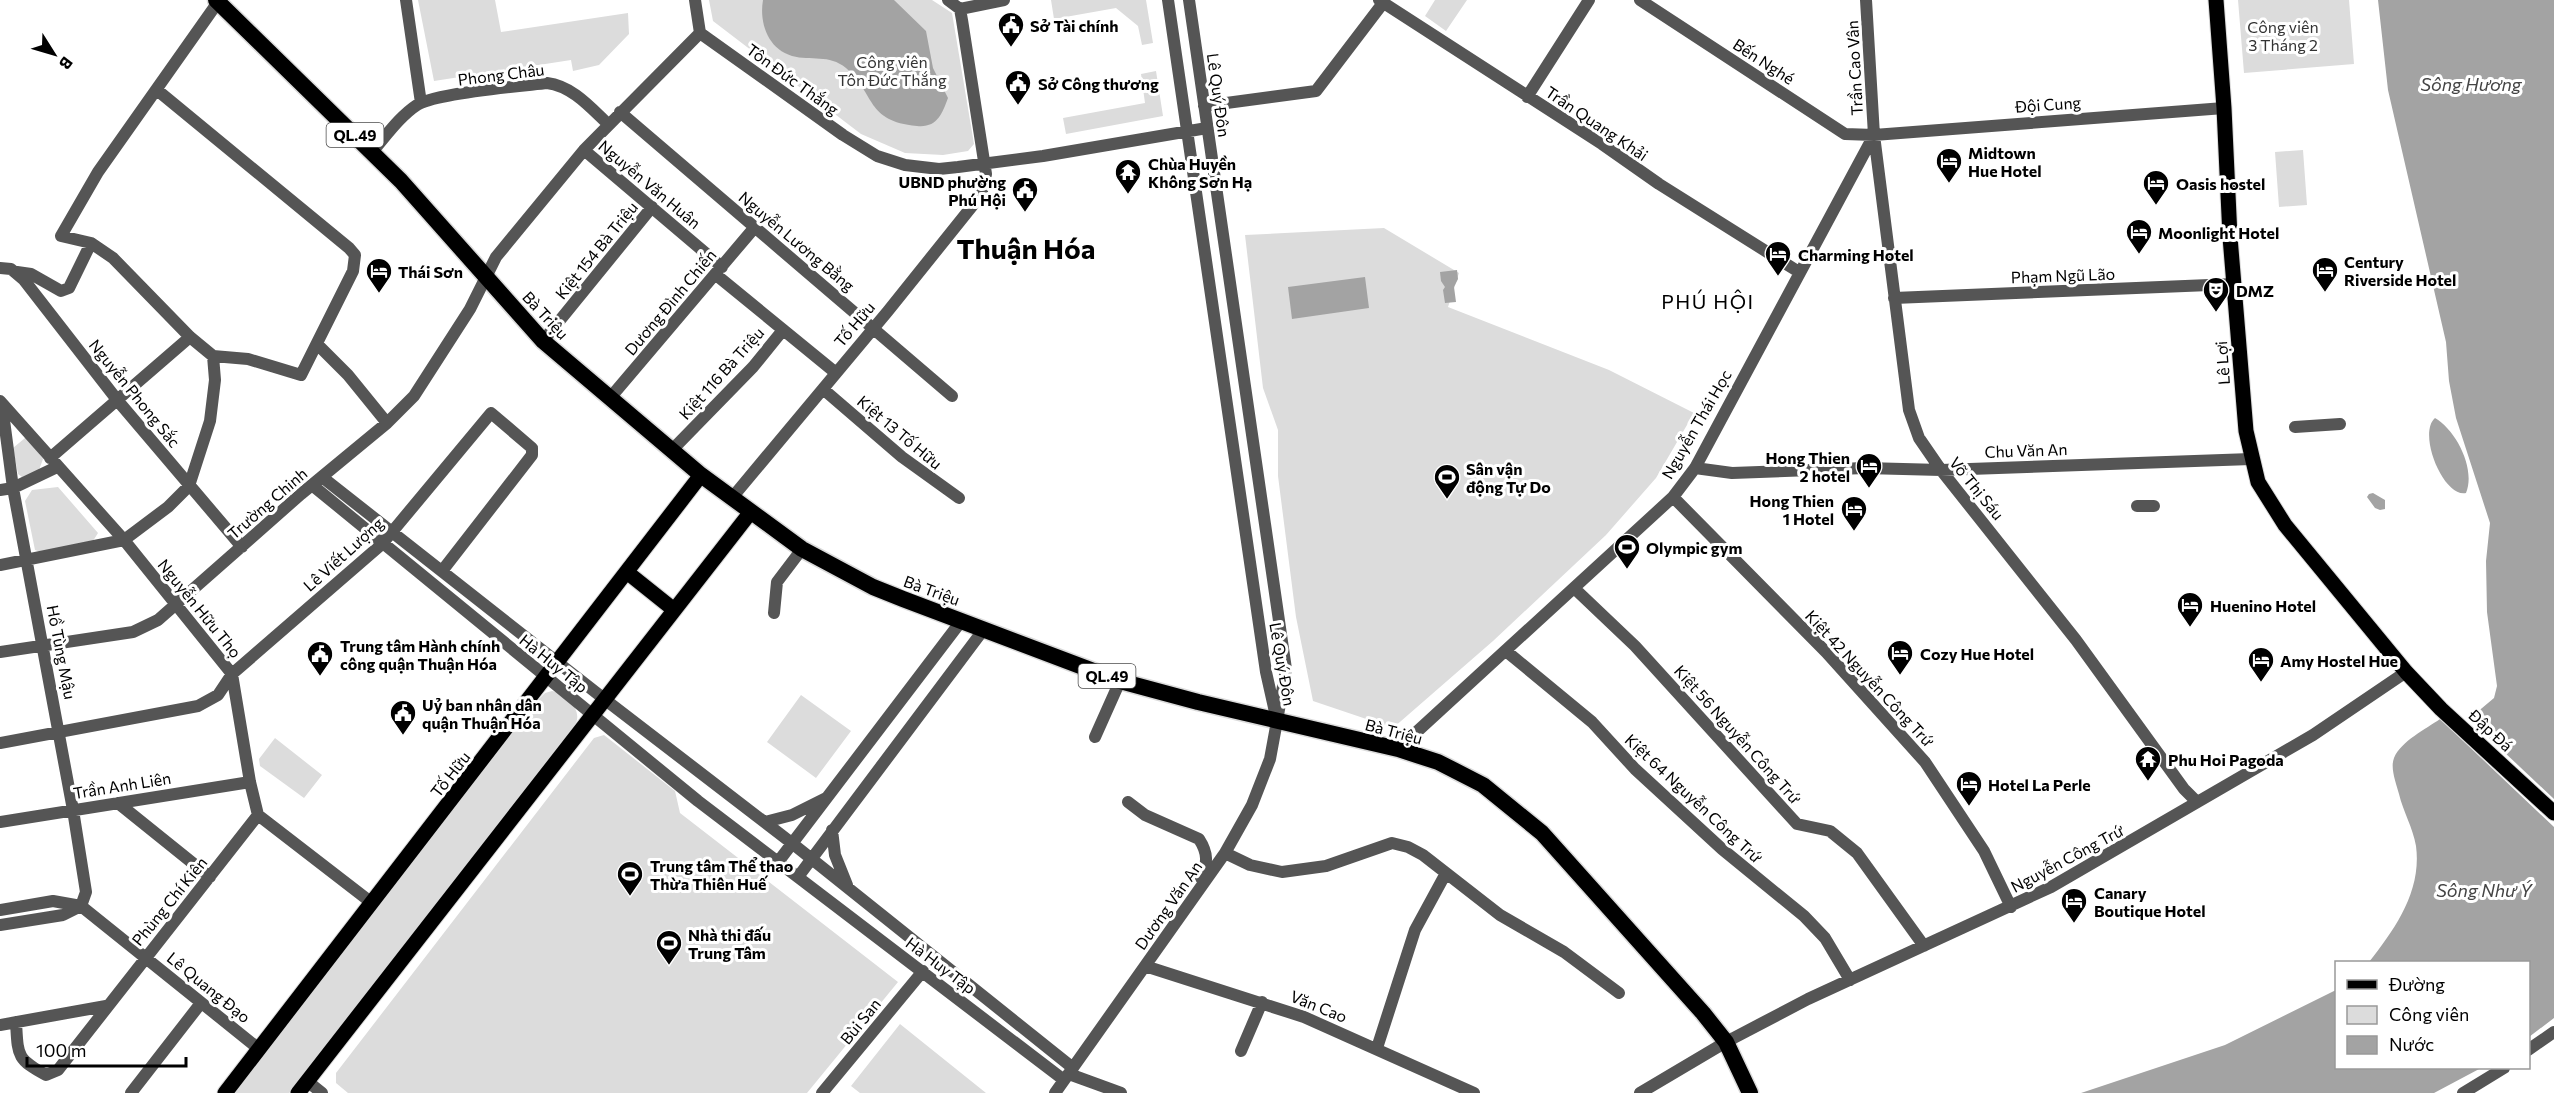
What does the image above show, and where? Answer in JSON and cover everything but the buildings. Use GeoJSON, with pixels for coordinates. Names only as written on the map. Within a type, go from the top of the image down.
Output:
{"type":"FeatureCollection","features":[{"type":"Feature","properties":{"kind":"highway","name":"Bà Triệu"},"geometry":{"type":"LineString","coordinates":[[217,1],[372,152],[488,277],[543,341],[701,476],[802,549],[873,587],[1120,681],[1198,702],[1398,749],[1438,762],[1483,784],[1542,833],[1726,1042]]}},
{"type":"Feature","properties":{"kind":"highway","name":"QL.49"},"geometry":{"type":"LineString","coordinates":[[1726,1042],[1750,1093]]}},
{"type":"Feature","properties":{"kind":"main road","name":"Lê Lợi"},"geometry":{"type":"LineString","coordinates":[[2217,0],[2234,284],[2246,431],[2251,459],[2258,482],[2285,525],[2406,672]]}},
{"type":"Feature","properties":{"kind":"main road","name":"Tố Hữu"},"geometry":{"type":"LineString","coordinates":[[225,1093],[701,476]]}},
{"type":"Feature","properties":{"kind":"main road"},"geometry":{"type":"LineString","coordinates":[[302,1087],[603,698],[750,513]]}},
{"type":"Feature","properties":{"kind":"main road"},"geometry":{"type":"LineString","coordinates":[[628,573],[673,609]]}},
{"type":"Feature","properties":{"kind":"main road","name":"Đập Đá"},"geometry":{"type":"LineString","coordinates":[[2406,672],[2434,702],[2554,813]]}},
{"type":"Feature","properties":{"kind":"street"},"geometry":{"type":"LineString","coordinates":[[372,152],[403,117],[421,103],[406,0]]}},
{"type":"Feature","properties":{"kind":"street"},"geometry":{"type":"LineString","coordinates":[[488,277],[496,257],[584,150],[700,33],[695,0]]}},
{"type":"Feature","properties":{"kind":"street"},"geometry":{"type":"LineString","coordinates":[[948,0],[960,9],[1004,0]]}},
{"type":"Feature","properties":{"kind":"street","name":"Lê Quý Đôn"},"geometry":{"type":"LineString","coordinates":[[1168,0],[1266,672],[1277,720]]}},
{"type":"Feature","properties":{"kind":"street","name":"Lê Quý Đôn"},"geometry":{"type":"LineString","coordinates":[[1189,0],[1286,669],[1277,720]]}},
{"type":"Feature","properties":{"kind":"street"},"geometry":{"type":"LineString","coordinates":[[1527,97],[1589,0]]}},
{"type":"Feature","properties":{"kind":"street","name":"Bến Nghé"},"geometry":{"type":"LineString","coordinates":[[1640,0],[1845,134],[1874,135]]}},
{"type":"Feature","properties":{"kind":"street","name":"Trần Cao Vân"},"geometry":{"type":"LineString","coordinates":[[1866,0],[1874,135]]}},
{"type":"Feature","properties":{"kind":"street"},"geometry":{"type":"LineString","coordinates":[[157,90],[355,255],[353,271],[301,375],[248,359],[213,356],[190,337],[113,258],[91,243],[61,236],[98,172],[217,1]]}},
{"type":"Feature","properties":{"kind":"street"},"geometry":{"type":"LineString","coordinates":[[1204,106],[1316,91],[1381,1]]}},
{"type":"Feature","properties":{"kind":"street","name":"Trần Quang Khải"},"geometry":{"type":"LineString","coordinates":[[1381,1],[1602,144],[1659,184],[1799,272]]}},
{"type":"Feature","properties":{"kind":"street","name":"Tố Hữu"},"geometry":{"type":"LineString","coordinates":[[731,499],[874,328],[981,195],[986,174],[985,164],[960,9]]}},
{"type":"Feature","properties":{"kind":"street","name":"Tôn Đức Thắng"},"geometry":{"type":"LineString","coordinates":[[700,33],[843,135],[877,156],[905,165],[939,169],[985,164],[1207,128]]}},
{"type":"Feature","properties":{"kind":"street","name":"Phong Châu"},"geometry":{"type":"LineString","coordinates":[[421,103],[522,86],[556,84],[584,101],[608,124]]}},
{"type":"Feature","properties":{"kind":"street","name":"Đội Cung"},"geometry":{"type":"LineString","coordinates":[[1874,135],[2224,108]]}},
{"type":"Feature","properties":{"kind":"street","name":"Nguyễn Lương Bằng"},"geometry":{"type":"LineString","coordinates":[[621,112],[952,396]]}},
{"type":"Feature","properties":{"kind":"street","name":"Nguyễn Thái Học"},"geometry":{"type":"LineString","coordinates":[[1398,749],[1673,497],[1695,468],[1874,135]]}},
{"type":"Feature","properties":{"kind":"street","name":"Võ Thị Sáu"},"geometry":{"type":"LineString","coordinates":[[1874,135],[1909,410],[1919,438],[1941,470],[2076,640],[2184,789],[2197,802]]}},
{"type":"Feature","properties":{"kind":"street","name":"Nguyễn Văn Huân"},"geometry":{"type":"LineString","coordinates":[[584,150],[652,207],[719,270]]}},
{"type":"Feature","properties":{"kind":"street","name":"Kiệt 154 Bà Triệu"},"geometry":{"type":"LineString","coordinates":[[543,341],[652,207]]}},
{"type":"Feature","properties":{"kind":"street","name":"Dương Đình Chiến"},"geometry":{"type":"LineString","coordinates":[[610,398],[756,227]]}},
{"type":"Feature","properties":{"kind":"street"},"geometry":{"type":"LineString","coordinates":[[0,267],[31,274],[61,291],[69,288],[91,243]]}},
{"type":"Feature","properties":{"kind":"street","name":"Kiệt 116 Bà Triệu"},"geometry":{"type":"LineString","coordinates":[[672,450],[753,367],[783,330],[719,270]]}},
{"type":"Feature","properties":{"kind":"street","name":"Nguyễn Phong Sắc"},"geometry":{"type":"LineString","coordinates":[[17,272],[118,401],[242,547]]}},
{"type":"Feature","properties":{"kind":"street","name":"Trường Chinh"},"geometry":{"type":"LineString","coordinates":[[0,652],[133,632],[158,620],[312,485],[387,423],[414,396],[442,355],[488,277]]}},
{"type":"Feature","properties":{"kind":"street","name":"Phạm Ngũ Lão"},"geometry":{"type":"LineString","coordinates":[[1894,298],[2234,284]]}},
{"type":"Feature","properties":{"kind":"street"},"geometry":{"type":"LineString","coordinates":[[783,330],[836,374]]}},
{"type":"Feature","properties":{"kind":"street"},"geometry":{"type":"LineString","coordinates":[[0,490],[13,488],[54,462],[190,337]]}},
{"type":"Feature","properties":{"kind":"street"},"geometry":{"type":"LineString","coordinates":[[317,344],[348,375],[387,423]]}},
{"type":"Feature","properties":{"kind":"street"},"geometry":{"type":"LineString","coordinates":[[0,565],[124,540],[168,507],[189,486],[210,421],[215,380],[213,356]]}},
{"type":"Feature","properties":{"kind":"street","name":"Kiệt 13 Tố Hữu"},"geometry":{"type":"LineString","coordinates":[[823,389],[902,457],[959,498]]}},
{"type":"Feature","properties":{"kind":"street","name":"Nguyễn Hữu Thọ"},"geometry":{"type":"LineString","coordinates":[[1,404],[124,540],[232,674],[250,782],[258,815]]}},
{"type":"Feature","properties":{"kind":"street","name":"Hồ Tùng Mậu"},"geometry":{"type":"LineString","coordinates":[[1,404],[13,488],[44,644],[73,810],[86,892],[81,906]]}},
{"type":"Feature","properties":{"kind":"street","name":"Lê Viết Lượng"},"geometry":{"type":"LineString","coordinates":[[0,743],[198,706],[218,694],[232,674],[382,544],[491,414],[532,448],[532,454],[442,571]]}},
{"type":"Feature","properties":{"kind":"street"},"geometry":{"type":"LineString","coordinates":[[2295,427],[2340,423]]}},
{"type":"Feature","properties":{"kind":"street"},"geometry":{"type":"LineString","coordinates":[[1232,441],[1253,438]]}},
{"type":"Feature","properties":{"kind":"street","name":"Chu Văn An"},"geometry":{"type":"LineString","coordinates":[[1695,468],[1732,473],[1864,468],[1941,470],[2251,459]]}},
{"type":"Feature","properties":{"kind":"street","name":"Hà Huy Tập"},"geometry":{"type":"LineString","coordinates":[[322,477],[895,925],[986,999],[1068,1074]]}},
{"type":"Feature","properties":{"kind":"street","name":"Hà Huy Tập"},"geometry":{"type":"LineString","coordinates":[[312,485],[591,714],[778,862],[976,1012],[1068,1074]]}},
{"type":"Feature","properties":{"kind":"street","name":"Kiệt 42 Nguyễn Công Trứ"},"geometry":{"type":"LineString","coordinates":[[1673,497],[1827,652],[1925,762],[1984,851],[2011,907]]}},
{"type":"Feature","properties":{"kind":"street"},"geometry":{"type":"LineString","coordinates":[[2137,506],[2154,506]]}},
{"type":"Feature","properties":{"kind":"street"},"geometry":{"type":"LineString","coordinates":[[774,613],[777,582],[802,549]]}},
{"type":"Feature","properties":{"kind":"street","name":"Kiệt 56 Nguyễn Công Trứ"},"geometry":{"type":"LineString","coordinates":[[1574,588],[1635,646],[1797,824],[1830,831],[1857,853],[1924,946]]}},
{"type":"Feature","properties":{"kind":"street"},"geometry":{"type":"LineString","coordinates":[[778,862],[962,620]]}},
{"type":"Feature","properties":{"kind":"street"},"geometry":{"type":"LineString","coordinates":[[798,877],[984,629]]}},
{"type":"Feature","properties":{"kind":"street","name":"Kiệt 64 Nguyễn Công Trứ"},"geometry":{"type":"LineString","coordinates":[[1506,651],[1592,722],[1635,769],[1722,849],[1804,916],[1825,938],[1850,980]]}},
{"type":"Feature","properties":{"kind":"street","name":"Nguyễn Công Trứ"},"geometry":{"type":"LineString","coordinates":[[1640,1093],[1726,1042],[1850,980],[2011,907],[2115,852],[2313,735],[2406,672]]}},
{"type":"Feature","properties":{"kind":"street"},"geometry":{"type":"LineString","coordinates":[[1095,737],[1120,681]]}},
{"type":"Feature","properties":{"kind":"street","name":"Dương Văn An"},"geometry":{"type":"LineString","coordinates":[[1055,1093],[1225,853],[1252,805],[1270,759],[1277,720]]}},
{"type":"Feature","properties":{"kind":"street","name":"Trần Anh Liên"},"geometry":{"type":"LineString","coordinates":[[0,822],[250,782]]}},
{"type":"Feature","properties":{"kind":"street"},"geometry":{"type":"LineString","coordinates":[[765,822],[799,812],[830,796]]}},
{"type":"Feature","properties":{"kind":"street"},"geometry":{"type":"LineString","coordinates":[[1128,802],[1151,818],[1192,835],[1204,846],[1207,856],[1206,867],[1193,899]]}},
{"type":"Feature","properties":{"kind":"street"},"geometry":{"type":"LineString","coordinates":[[118,803],[210,877]]}},
{"type":"Feature","properties":{"kind":"street"},"geometry":{"type":"LineString","coordinates":[[258,815],[372,903]]}},
{"type":"Feature","properties":{"kind":"street","name":"Phùng Chí Kiên"},"geometry":{"type":"LineString","coordinates":[[16,1022],[18,1048],[22,1060],[46,1075],[58,1070],[258,815]]}},
{"type":"Feature","properties":{"kind":"street","name":"Hà Huy Tập"},"geometry":{"type":"LineString","coordinates":[[832,830],[835,855],[849,889]]}},
{"type":"Feature","properties":{"kind":"street"},"geometry":{"type":"LineString","coordinates":[[1225,853],[1250,865],[1282,872],[1326,866],[1392,843],[1408,847],[1423,855],[1500,915],[1564,952],[1619,993]]}},
{"type":"Feature","properties":{"kind":"street"},"geometry":{"type":"LineString","coordinates":[[1377,1048],[1415,930],[1446,873]]}},
{"type":"Feature","properties":{"kind":"street","name":"Lê Quang Đạo"},"geometry":{"type":"LineString","coordinates":[[0,910],[53,901],[81,906],[259,1049]]}},
{"type":"Feature","properties":{"kind":"street"},"geometry":{"type":"LineString","coordinates":[[0,925],[63,915],[81,906]]}},
{"type":"Feature","properties":{"kind":"street"},"geometry":{"type":"LineString","coordinates":[[880,939],[895,925]]}},
{"type":"Feature","properties":{"kind":"street","name":"Văn Cao"},"geometry":{"type":"LineString","coordinates":[[1145,966],[1262,1002],[1377,1048],[1474,1093]]}},
{"type":"Feature","properties":{"kind":"street","name":"Bùi San"},"geometry":{"type":"LineString","coordinates":[[822,1093],[923,971]]}},
{"type":"Feature","properties":{"kind":"street"},"geometry":{"type":"LineString","coordinates":[[976,1012],[986,999]]}},
{"type":"Feature","properties":{"kind":"street"},"geometry":{"type":"LineString","coordinates":[[1241,1051],[1262,1002]]}},
{"type":"Feature","properties":{"kind":"street"},"geometry":{"type":"LineString","coordinates":[[131,1093],[201,1003]]}},
{"type":"Feature","properties":{"kind":"street"},"geometry":{"type":"LineString","coordinates":[[0,1025],[106,1006]]}},
{"type":"Feature","properties":{"kind":"street"},"geometry":{"type":"LineString","coordinates":[[2530,1049],[2554,1032]]}},
{"type":"Feature","properties":{"kind":"street"},"geometry":{"type":"LineString","coordinates":[[2463,1093],[2502,1069]]}},
{"type":"Feature","properties":{"kind":"street"},"geometry":{"type":"LineString","coordinates":[[1068,1074],[1121,1093]]}},
{"type":"Feature","properties":{"kind":"street"},"geometry":{"type":"LineString","coordinates":[[302,1087],[322,1093]]}},
{"type":"Feature","properties":{"kind":"green space"},"geometry":{"type":"Polygon","coordinates":[[[418,0],[495,0],[501,32],[628,13],[629,34],[599,65],[573,71],[571,60],[434,81],[418,0]]]}},
{"type":"Feature","properties":{"kind":"green space","name":"Công viên Tôn Đức Thắng"},"geometry":{"type":"Polygon","coordinates":[[[709,0],[932,0],[952,13],[974,144],[968,151],[943,155],[905,153],[861,134],[713,21],[709,0]]]}},
{"type":"Feature","properties":{"kind":"green space"},"geometry":{"type":"Polygon","coordinates":[[[1051,0],[1146,0],[1153,43],[1142,45],[1138,26],[1116,8],[1054,19],[1051,0]]]}},
{"type":"Feature","properties":{"kind":"green space"},"geometry":{"type":"Polygon","coordinates":[[[1435,0],[1467,0],[1446,31],[1425,16],[1435,0]]]}},
{"type":"Feature","properties":{"kind":"green space","name":"Công viên 3 Tháng 2"},"geometry":{"type":"Polygon","coordinates":[[[2238,0],[2349,0],[2354,64],[2244,73],[2238,0]]]}},
{"type":"Feature","properties":{"kind":"green space"},"geometry":{"type":"Polygon","coordinates":[[[1156,71],[1163,116],[1066,134],[1063,118],[1145,103],[1141,74],[1156,71]]]}},
{"type":"Feature","properties":{"kind":"green space"},"geometry":{"type":"Polygon","coordinates":[[[2303,150],[2307,205],[2279,207],[2275,152],[2303,150]]]}},
{"type":"Feature","properties":{"kind":"green space"},"geometry":{"type":"Polygon","coordinates":[[[1384,228],[1459,273],[1448,307],[1609,370],[1694,413],[1656,478],[1606,535],[1493,641],[1393,728],[1313,701],[1296,617],[1278,476],[1278,430],[1263,388],[1245,235],[1384,228]]]}},
{"type":"Feature","properties":{"kind":"green space"},"geometry":{"type":"Polygon","coordinates":[[[28,438],[43,459],[39,470],[22,477],[18,474],[13,448],[28,438]]]}},
{"type":"Feature","properties":{"kind":"green space"},"geometry":{"type":"Polygon","coordinates":[[[58,487],[98,533],[91,544],[44,553],[35,550],[25,501],[32,490],[58,487]]]}},
{"type":"Feature","properties":{"kind":"green space"},"geometry":{"type":"Polygon","coordinates":[[[552,691],[572,703],[577,713],[576,723],[289,1093],[233,1093],[539,699],[545,693],[552,691]]]}},
{"type":"Feature","properties":{"kind":"green space"},"geometry":{"type":"Polygon","coordinates":[[[801,695],[851,731],[816,778],[767,742],[801,695]]]}},
{"type":"Feature","properties":{"kind":"green space","name":"Trung tâm Thể thao Thừa Thiên Huế"},"geometry":{"type":"Polygon","coordinates":[[[604,735],[675,791],[680,813],[898,982],[807,1093],[348,1093],[336,1083],[336,1073],[594,738],[604,735]]]}},
{"type":"Feature","properties":{"kind":"green space"},"geometry":{"type":"Polygon","coordinates":[[[275,738],[322,775],[304,798],[260,766],[259,759],[275,738]]]}},
{"type":"Feature","properties":{"kind":"green space"},"geometry":{"type":"Polygon","coordinates":[[[900,1024],[986,1093],[860,1093],[851,1086],[900,1024]]]}},
{"type":"Feature","properties":{"kind":"water"},"geometry":{"type":"Polygon","coordinates":[[[763,0],[894,0],[926,31],[933,68],[948,98],[938,119],[929,125],[917,126],[888,118],[873,105],[856,78],[840,64],[826,59],[792,56],[784,53],[777,48],[767,34],[762,17],[763,0]]]}},
{"type":"Feature","properties":{"kind":"water","name":"Sông Hương"},"geometry":{"type":"Polygon","coordinates":[[[2378,0],[2554,0],[2554,799],[2469,719],[2494,698],[2497,686],[2487,612],[2486,561],[2490,523],[2456,418],[2449,381],[2446,342],[2388,90],[2378,0]]]}},
{"type":"Feature","properties":{"kind":"water"},"geometry":{"type":"Polygon","coordinates":[[[1457,270],[1458,279],[1454,287],[1456,302],[1445,303],[1443,290],[1445,287],[1441,281],[1440,272],[1457,270]]]}},
{"type":"Feature","properties":{"kind":"water"},"geometry":{"type":"Polygon","coordinates":[[[1365,277],[1369,308],[1292,319],[1288,287],[1365,277]]]}},
{"type":"Feature","properties":{"kind":"water"},"geometry":{"type":"Polygon","coordinates":[[[2435,418],[2450,431],[2462,451],[2468,473],[2466,493],[2458,492],[2449,486],[2436,463],[2429,437],[2430,426],[2435,418]]]}},
{"type":"Feature","properties":{"kind":"water"},"geometry":{"type":"Polygon","coordinates":[[[2373,493],[2385,500],[2385,509],[2375,508],[2367,497],[2373,493]]]}},
{"type":"Feature","properties":{"kind":"water","name":"Sông Như Ý"},"geometry":{"type":"Polygon","coordinates":[[[2440,719],[2554,827],[2554,1018],[2530,1036],[2530,961],[2370,961],[2397,923],[2411,894],[2415,878],[2416,846],[2395,780],[2393,766],[2397,752],[2421,731],[2440,719]]]}},
{"type":"Feature","properties":{"kind":"water"},"geometry":{"type":"Polygon","coordinates":[[[2335,990],[2335,1069],[2479,1069],[2434,1093],[2081,1093],[2225,1045],[2335,990]]]}},
{"type":"Feature","properties":{"kind":"place","name":"Sở Tài chính"},"geometry":{"type":"Point","coordinates":[1011,48]}},
{"type":"Feature","properties":{"kind":"place","name":"Sở Công thương"},"geometry":{"type":"Point","coordinates":[1018,106]}},
{"type":"Feature","properties":{"kind":"place","name":"Midtown Hue Hotel"},"geometry":{"type":"Point","coordinates":[1949,184]}},
{"type":"Feature","properties":{"kind":"place","name":"Chùa Huyền Không Sơn Hạ"},"geometry":{"type":"Point","coordinates":[1128,195]}},
{"type":"Feature","properties":{"kind":"place","name":"Oasis hostel"},"geometry":{"type":"Point","coordinates":[2156,206]}},
{"type":"Feature","properties":{"kind":"place","name":"UBND phường Phú Hội"},"geometry":{"type":"Point","coordinates":[1025,213]}},
{"type":"Feature","properties":{"kind":"place","name":"Moonlight Hotel"},"geometry":{"type":"Point","coordinates":[2139,255]}},
{"type":"Feature","properties":{"kind":"place","name":"Charming Hotel"},"geometry":{"type":"Point","coordinates":[1778,277]}},
{"type":"Feature","properties":{"kind":"place","name":"Century Riverside Hotel"},"geometry":{"type":"Point","coordinates":[2325,293]}},
{"type":"Feature","properties":{"kind":"place","name":"Thái Sơn"},"geometry":{"type":"Point","coordinates":[379,294]}},
{"type":"Feature","properties":{"kind":"place","name":"DMZ"},"geometry":{"type":"Point","coordinates":[2216,313]}},
{"type":"Feature","properties":{"kind":"place","name":"Hong Thien 2 hotel"},"geometry":{"type":"Point","coordinates":[1869,489]}},
{"type":"Feature","properties":{"kind":"place","name":"Sân vận động Tự Do"},"geometry":{"type":"Point","coordinates":[1447,500]}},
{"type":"Feature","properties":{"kind":"place","name":"Hong Thien 1 Hotel"},"geometry":{"type":"Point","coordinates":[1854,532]}},
{"type":"Feature","properties":{"kind":"place","name":"Olympic gym"},"geometry":{"type":"Point","coordinates":[1627,570]}},
{"type":"Feature","properties":{"kind":"place","name":"Huenino Hotel"},"geometry":{"type":"Point","coordinates":[2190,628]}},
{"type":"Feature","properties":{"kind":"place","name":"Cozy Hue Hotel"},"geometry":{"type":"Point","coordinates":[1900,676]}},
{"type":"Feature","properties":{"kind":"place","name":"Trung tâm Hành chính công quận Thuận Hóa"},"geometry":{"type":"Point","coordinates":[320,677]}},
{"type":"Feature","properties":{"kind":"place","name":"Amy Hostel Hue"},"geometry":{"type":"Point","coordinates":[2261,683]}},
{"type":"Feature","properties":{"kind":"place","name":"Uỷ ban nhân dân quận Thuận Hóa"},"geometry":{"type":"Point","coordinates":[403,736]}},
{"type":"Feature","properties":{"kind":"place","name":"Phu Hoi Pagoda"},"geometry":{"type":"Point","coordinates":[2148,782]}},
{"type":"Feature","properties":{"kind":"place","name":"Hotel La Perle"},"geometry":{"type":"Point","coordinates":[1969,807]}},
{"type":"Feature","properties":{"kind":"place","name":"Trung tâm Thể thao Thừa Thiên Huế"},"geometry":{"type":"Point","coordinates":[630,897]}},
{"type":"Feature","properties":{"kind":"place","name":"Canary Boutique Hotel"},"geometry":{"type":"Point","coordinates":[2074,924]}},
{"type":"Feature","properties":{"kind":"place","name":"Nhà thi đấu Trung Tâm"},"geometry":{"type":"Point","coordinates":[669,966]}},
{"type":"Feature","properties":{"kind":"district","name":"Thuận Hóa"},"geometry":{"type":"Point","coordinates":[1026,248]}},
{"type":"Feature","properties":{"kind":"district","name":"PHÚ HỘI"},"geometry":{"type":"Point","coordinates":[1708,301]}}]}
